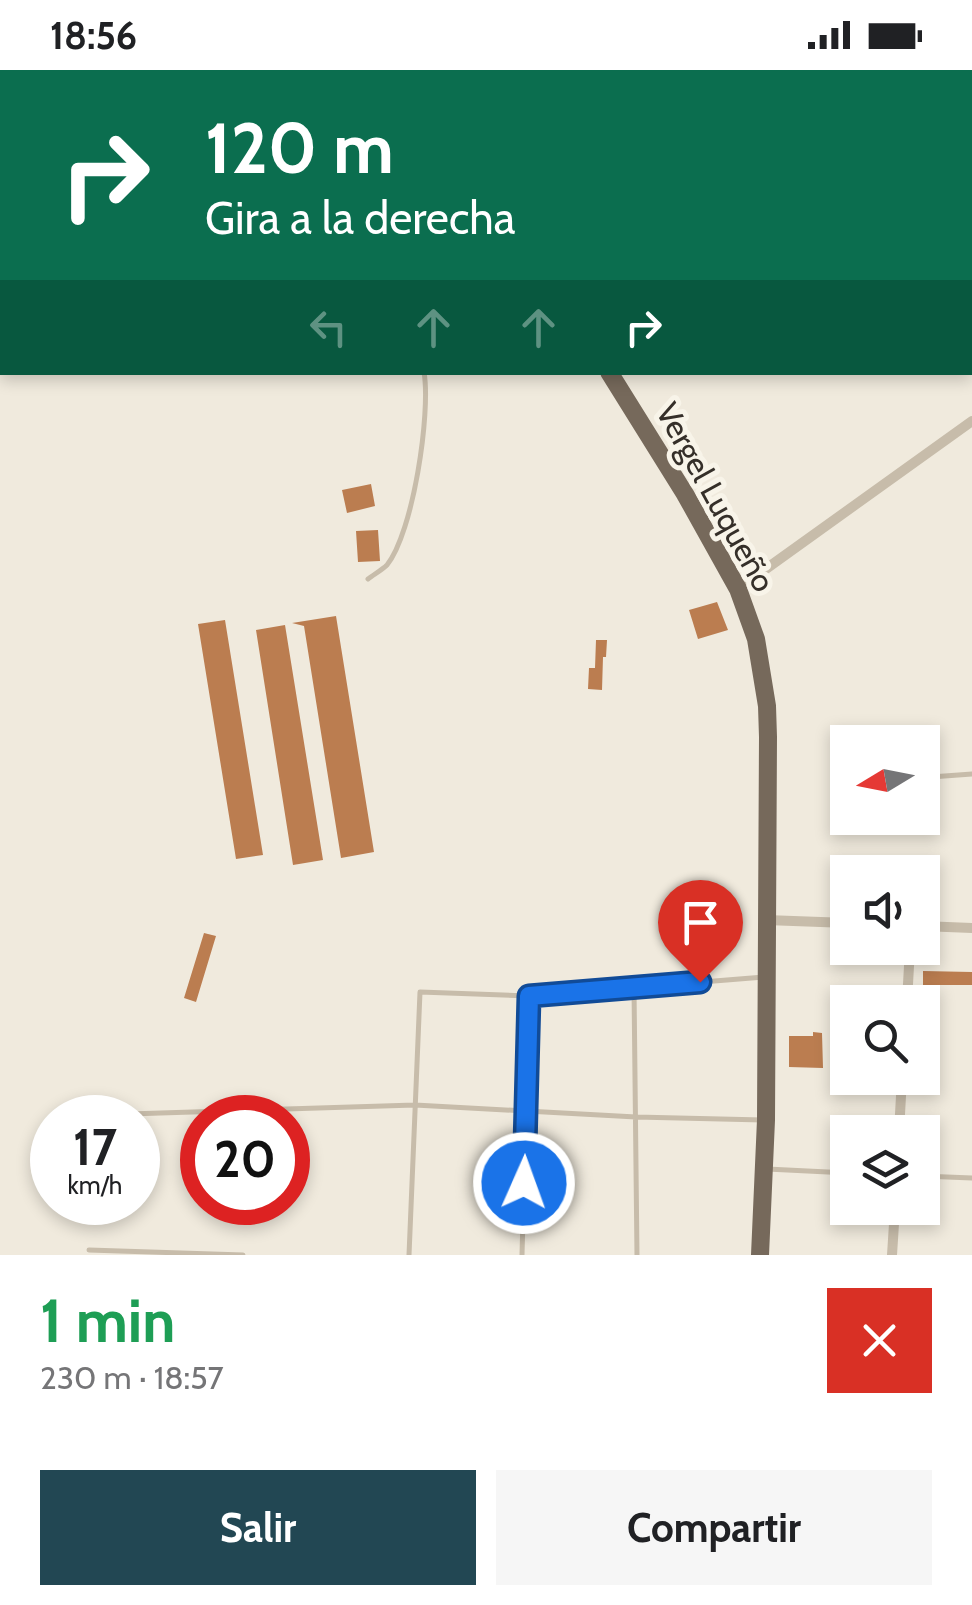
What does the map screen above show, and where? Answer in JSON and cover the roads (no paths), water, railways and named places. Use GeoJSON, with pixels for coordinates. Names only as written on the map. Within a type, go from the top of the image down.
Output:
{"type":"FeatureCollection","features":[{"type":"Feature","properties":{"kind":"main road","name":"Vergel Luqueño"},"geometry":{"type":"LineString","coordinates":[[611,375],[738,589],[756,639],[767,706],[766,1120],[760,1255]]}},
{"type":"Feature","properties":{"kind":"street"},"geometry":{"type":"LineString","coordinates":[[738,589],[972,421]]}},
{"type":"Feature","properties":{"kind":"street"},"geometry":{"type":"LineString","coordinates":[[766,920],[830,922]]}},
{"type":"Feature","properties":{"kind":"street"},"geometry":{"type":"LineString","coordinates":[[940,927],[972,928]]}},
{"type":"Feature","properties":{"kind":"street"},"geometry":{"type":"LineString","coordinates":[[892,1255],[894,1225]]}},
{"type":"Feature","properties":{"kind":"lane"},"geometry":{"type":"LineString","coordinates":[[368,579],[386,565],[404,531],[416,482],[424,420],[424,375]]}},
{"type":"Feature","properties":{"kind":"lane"},"geometry":{"type":"LineString","coordinates":[[940,776],[972,774]]}},
{"type":"Feature","properties":{"kind":"lane"},"geometry":{"type":"LineString","coordinates":[[409,1255],[420,992],[529,996],[766,977]]}},
{"type":"Feature","properties":{"kind":"lane"},"geometry":{"type":"LineString","coordinates":[[634,988],[637,1255]]}},
{"type":"Feature","properties":{"kind":"lane"},"geometry":{"type":"LineString","coordinates":[[522,1255],[529,996]]}},
{"type":"Feature","properties":{"kind":"lane"},"geometry":{"type":"LineString","coordinates":[[160,1113],[415,1105],[766,1120]]}},
{"type":"Feature","properties":{"kind":"lane"},"geometry":{"type":"LineString","coordinates":[[764,1169],[830,1172]]}},
{"type":"Feature","properties":{"kind":"lane"},"geometry":{"type":"LineString","coordinates":[[940,1177],[972,1178]]}},
{"type":"Feature","properties":{"kind":"lane"},"geometry":{"type":"LineString","coordinates":[[89,1250],[243,1255]]}}]}
